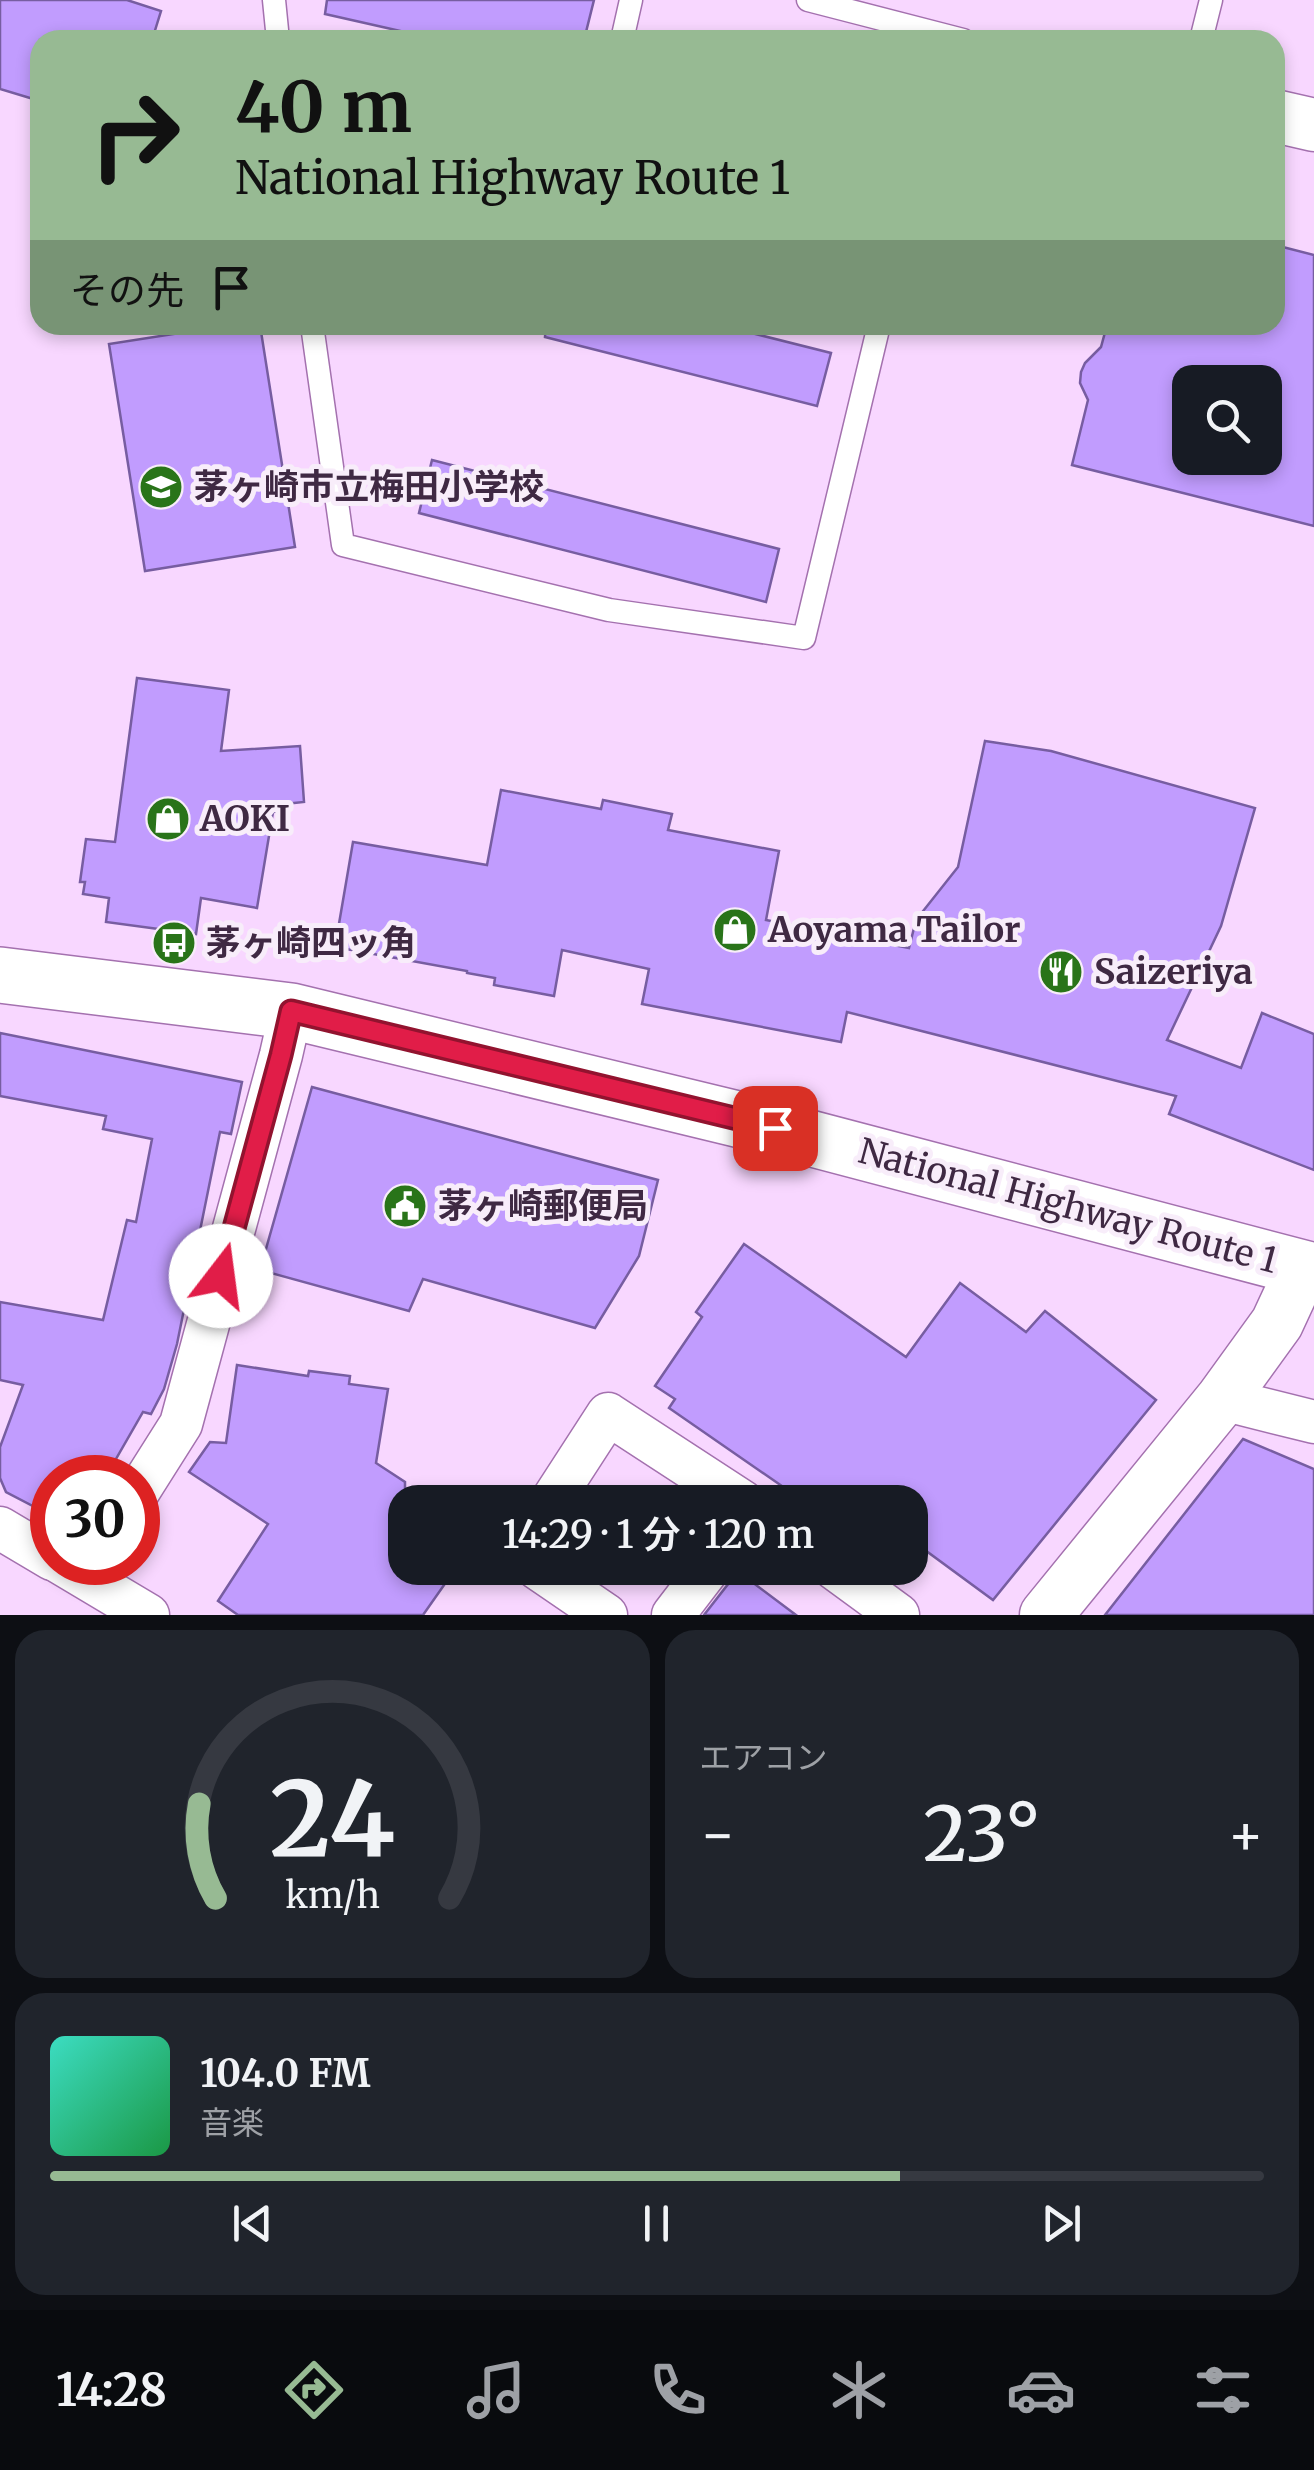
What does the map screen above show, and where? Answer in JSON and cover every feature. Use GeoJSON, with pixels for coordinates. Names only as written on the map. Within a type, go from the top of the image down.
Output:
{"type":"FeatureCollection","features":[{"type":"Feature","properties":{"kind":"highway","name":"National Highway Route 1"},"geometry":{"type":"LineString","coordinates":[[0,975],[291,1011],[737,1119],[1308,1270]]}},
{"type":"Feature","properties":{"kind":"street"},"geometry":{"type":"LineString","coordinates":[[1285,118],[1314,125]]}},
{"type":"Feature","properties":{"kind":"street"},"geometry":{"type":"LineString","coordinates":[[160,1457],[181,1424],[291,1011]]}},
{"type":"Feature","properties":{"kind":"street"},"geometry":{"type":"LineString","coordinates":[[1046,1615],[1222,1399],[1277,1323],[1308,1270]]}},
{"type":"Feature","properties":{"kind":"street"},"geometry":{"type":"LineString","coordinates":[[1222,1399],[1314,1422]]}},
{"type":"Feature","properties":{"kind":"street"},"geometry":{"type":"LineString","coordinates":[[561,1485],[608,1414],[717,1485]]}},
{"type":"Feature","properties":{"kind":"street"},"geometry":{"type":"LineString","coordinates":[[0,1528],[30,1543]]}},
{"type":"Feature","properties":{"kind":"street"},"geometry":{"type":"LineString","coordinates":[[102,1585],[148,1615]]}},
{"type":"Feature","properties":{"kind":"street"},"geometry":{"type":"LineString","coordinates":[[562,1585],[606,1615]]}},
{"type":"Feature","properties":{"kind":"street"},"geometry":{"type":"LineString","coordinates":[[673,1615],[695,1585]]}},
{"type":"Feature","properties":{"kind":"street"},"geometry":{"type":"LineString","coordinates":[[857,1585],[898,1615]]}},
{"type":"Feature","properties":{"kind":"lane"},"geometry":{"type":"LineString","coordinates":[[274,0],[277,30]]}},
{"type":"Feature","properties":{"kind":"lane"},"geometry":{"type":"LineString","coordinates":[[624,30],[630,0]]}},
{"type":"Feature","properties":{"kind":"lane"},"geometry":{"type":"LineString","coordinates":[[808,0],[924,30]]}},
{"type":"Feature","properties":{"kind":"lane"},"geometry":{"type":"LineString","coordinates":[[1203,30],[1210,0]]}},
{"type":"Feature","properties":{"kind":"lane"},"geometry":{"type":"LineString","coordinates":[[313,335],[342,545],[609,610],[804,638],[877,335]]}},
{"type":"Feature","properties":{"kind":"building"},"geometry":{"type":"Polygon","coordinates":[[[0,0],[127,0],[161,11],[155,30],[30,30],[30,98],[0,89],[0,0]]]}},
{"type":"Feature","properties":{"kind":"building"},"geometry":{"type":"Polygon","coordinates":[[[327,0],[594,0],[586,30],[396,30],[325,14],[327,0]]]}},
{"type":"Feature","properties":{"kind":"building"},"geometry":{"type":"Polygon","coordinates":[[[1285,248],[1314,255],[1314,526],[1072,465],[1088,400],[1080,383],[1085,363],[1101,347],[1104,335],[1285,335],[1285,248]]]}},
{"type":"Feature","properties":{"kind":"building"},"geometry":{"type":"Polygon","coordinates":[[[167,335],[262,335],[295,547],[145,571],[109,344],[167,335]]]}},
{"type":"Feature","properties":{"kind":"building"},"geometry":{"type":"Polygon","coordinates":[[[760,335],[831,353],[817,406],[545,337],[760,335]]]}},
{"type":"Feature","properties":{"kind":"building"},"geometry":{"type":"Polygon","coordinates":[[[432,460],[779,549],[766,602],[419,513],[432,460]]]}},
{"type":"Feature","properties":{"kind":"building"},"geometry":{"type":"Polygon","coordinates":[[[137,678],[229,690],[221,751],[300,746],[304,802],[285,804],[285,811],[273,812],[257,908],[201,898],[196,934],[106,922],[109,898],[83,894],[85,882],[80,882],[86,839],[115,842],[137,678]]]}},
{"type":"Feature","properties":{"kind":"building"},"geometry":{"type":"Polygon","coordinates":[[[985,741],[1051,751],[1255,808],[1221,926],[1167,1040],[1241,1068],[1262,1013],[1314,1034],[1314,1170],[1169,1114],[1176,1096],[847,1012],[841,1042],[642,1004],[649,969],[562,950],[554,996],[494,985],[495,978],[467,971],[335,947],[353,842],[487,865],[501,790],[601,809],[603,800],[672,814],[668,830],[779,851],[766,920],[909,948],[916,920],[958,867],[985,741]]]}},
{"type":"Feature","properties":{"kind":"building"},"geometry":{"type":"Polygon","coordinates":[[[0,1033],[242,1082],[231,1134],[220,1132],[177,1344],[164,1389],[151,1414],[143,1412],[118,1455],[30,1455],[30,1505],[6,1492],[0,1478],[0,1447],[23,1385],[0,1380],[0,1302],[103,1320],[127,1220],[136,1222],[152,1139],[103,1129],[106,1116],[0,1096],[0,1033]]]}},
{"type":"Feature","properties":{"kind":"building"},"geometry":{"type":"Polygon","coordinates":[[[312,1087],[658,1180],[639,1256],[595,1328],[423,1279],[409,1311],[260,1270],[312,1087]]]}},
{"type":"Feature","properties":{"kind":"building"},"geometry":{"type":"Polygon","coordinates":[[[744,1244],[906,1357],[960,1283],[1026,1332],[1045,1311],[1156,1400],[993,1600],[928,1552],[928,1485],[780,1485],[669,1408],[675,1399],[655,1386],[702,1317],[696,1312],[744,1244]]]}},
{"type":"Feature","properties":{"kind":"building"},"geometry":{"type":"Polygon","coordinates":[[[237,1365],[308,1376],[309,1371],[350,1376],[349,1384],[388,1389],[376,1463],[405,1485],[388,1485],[388,1585],[444,1585],[423,1615],[238,1615],[218,1601],[268,1524],[189,1472],[210,1442],[226,1443],[237,1365]]]}},
{"type":"Feature","properties":{"kind":"building"},"geometry":{"type":"Polygon","coordinates":[[[1243,1439],[1314,1469],[1314,1615],[1105,1615],[1243,1439]]]}},
{"type":"Feature","properties":{"kind":"building"},"geometry":{"type":"Polygon","coordinates":[[[727,1585],[756,1585],[796,1615],[704,1615],[727,1585]]]}},
{"type":"Feature","properties":{"kind":"place","name":"茅ヶ崎市立梅田小学校"},"geometry":{"type":"Point","coordinates":[161,487]}},
{"type":"Feature","properties":{"kind":"place","name":"AOKI"},"geometry":{"type":"Point","coordinates":[168,819]}},
{"type":"Feature","properties":{"kind":"place","name":"Aoyama Tailor"},"geometry":{"type":"Point","coordinates":[735,930]}},
{"type":"Feature","properties":{"kind":"place","name":"茅ヶ崎四ッ角"},"geometry":{"type":"Point","coordinates":[174,943]}},
{"type":"Feature","properties":{"kind":"place","name":"Saizeriya"},"geometry":{"type":"Point","coordinates":[1061,972]}},
{"type":"Feature","properties":{"kind":"place","name":"茅ヶ崎郵便局"},"geometry":{"type":"Point","coordinates":[405,1206]}},
{"type":"Feature","properties":{"kind":"route"},"geometry":{"type":"LineString","coordinates":[[221,1276],[291,1011],[775,1128]]}}]}
